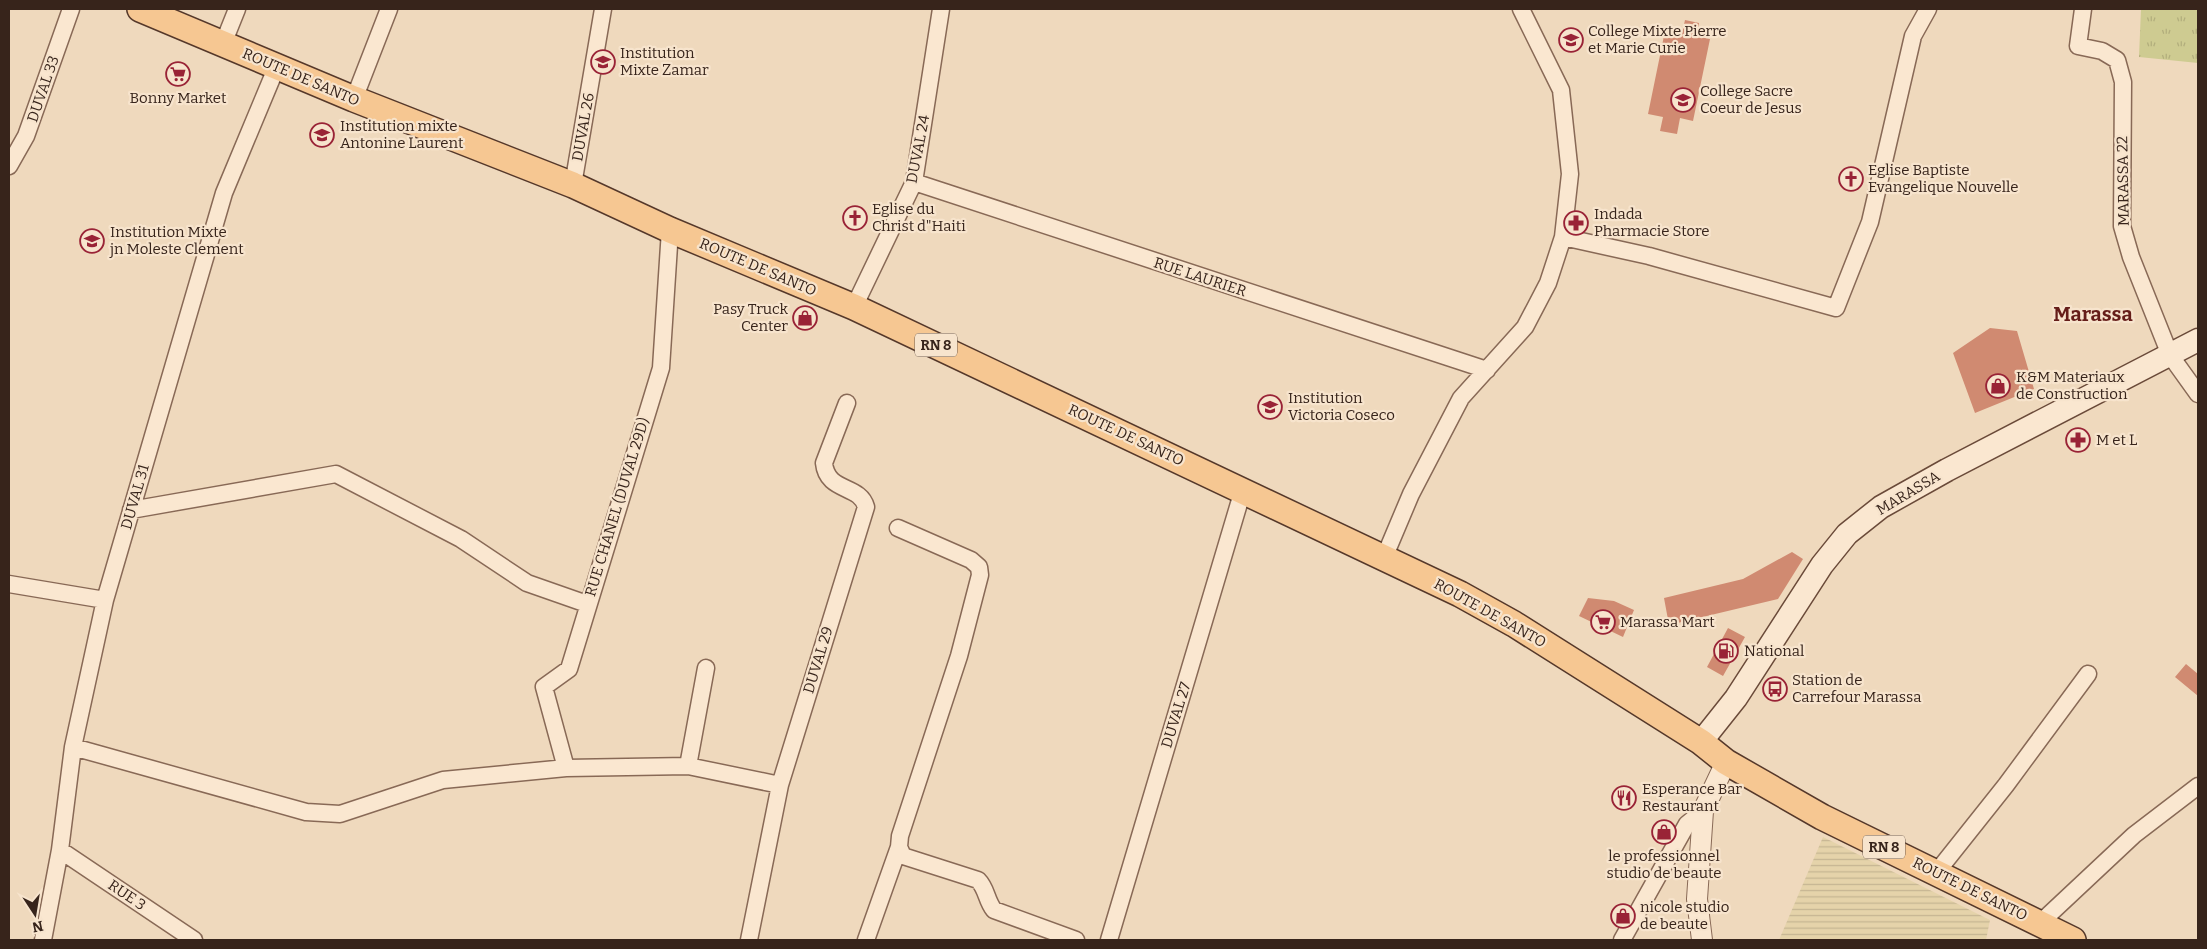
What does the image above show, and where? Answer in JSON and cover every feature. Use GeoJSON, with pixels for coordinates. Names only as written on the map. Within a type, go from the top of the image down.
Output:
{"type":"FeatureCollection","features":[{"type":"Feature","properties":{"kind":"main road","name":"ROUTE DE SANTO"},"geometry":{"type":"LineString","coordinates":[[140,9],[354,99],[573,185],[670,230],[854,307],[1460,594],[1514,624],[1701,742],[1726,762],[1822,817],[2073,940]]}},
{"type":"Feature","properties":{"kind":"main road","name":"MARASSA"},"geometry":{"type":"LineString","coordinates":[[1701,742],[1736,698],[1822,565],[1847,534],[1882,507],[1947,470],[2198,340]]}},
{"type":"Feature","properties":{"kind":"street","name":"DUVAL 33"},"geometry":{"type":"LineString","coordinates":[[9,166],[26,136],[71,9]]}},
{"type":"Feature","properties":{"kind":"street"},"geometry":{"type":"LineString","coordinates":[[223,44],[237,9]]}},
{"type":"Feature","properties":{"kind":"street"},"geometry":{"type":"LineString","coordinates":[[354,99],[389,9]]}},
{"type":"Feature","properties":{"kind":"street","name":"DUVAL 26"},"geometry":{"type":"LineString","coordinates":[[573,185],[603,9]]}},
{"type":"Feature","properties":{"kind":"street","name":"DUVAL 24"},"geometry":{"type":"LineString","coordinates":[[854,307],[914,182],[941,9]]}},
{"type":"Feature","properties":{"kind":"street"},"geometry":{"type":"LineString","coordinates":[[1563,237],[1649,256],[1836,308],[1870,222],[1913,36],[1928,9]]}},
{"type":"Feature","properties":{"kind":"street","name":"MARASSA 22"},"geometry":{"type":"LineString","coordinates":[[2083,9],[2078,46],[2102,51],[2117,60],[2123,82],[2122,226],[2131,257],[2170,355],[2198,394]]}},
{"type":"Feature","properties":{"kind":"street"},"geometry":{"type":"LineString","coordinates":[[1384,558],[1412,494],[1461,398],[1526,327],[1548,283],[1563,237],[1570,174],[1561,90],[1527,11]]}},
{"type":"Feature","properties":{"kind":"street","name":"DUVAL 31"},"geometry":{"type":"LineString","coordinates":[[43,940],[60,850],[73,747],[105,600],[224,193],[277,66]]}},
{"type":"Feature","properties":{"kind":"street","name":"RUE LAURIER"},"geometry":{"type":"LineString","coordinates":[[914,182],[1487,370]]}},
{"type":"Feature","properties":{"kind":"street","name":"RUE CHANEL (DUVAL 29D)"},"geometry":{"type":"LineString","coordinates":[[566,768],[544,687],[569,668],[587,604],[661,368],[670,230]]}},
{"type":"Feature","properties":{"kind":"street","name":"DUVAL 29"},"geometry":{"type":"LineString","coordinates":[[749,940],[780,785],[866,507],[861,497],[829,480],[825,472],[824,463],[847,403]]}},
{"type":"Feature","properties":{"kind":"street"},"geometry":{"type":"LineString","coordinates":[[131,510],[336,474],[461,540],[527,582],[587,604]]}},
{"type":"Feature","properties":{"kind":"street","name":"DUVAL 27"},"geometry":{"type":"LineString","coordinates":[[1110,940],[1243,490]]}},
{"type":"Feature","properties":{"kind":"street"},"geometry":{"type":"LineString","coordinates":[[866,940],[899,847],[900,836],[958,656],[980,575],[979,567],[971,560],[898,528]]}},
{"type":"Feature","properties":{"kind":"street"},"geometry":{"type":"LineString","coordinates":[[9,584],[105,600]]}},
{"type":"Feature","properties":{"kind":"street"},"geometry":{"type":"LineString","coordinates":[[688,766],[706,668]]}},
{"type":"Feature","properties":{"kind":"street"},"geometry":{"type":"LineString","coordinates":[[1936,873],[2006,785],[2088,674]]}},
{"type":"Feature","properties":{"kind":"street"},"geometry":{"type":"LineString","coordinates":[[73,747],[306,812],[340,814],[443,780],[566,768],[688,766],[780,785]]}},
{"type":"Feature","properties":{"kind":"street"},"geometry":{"type":"LineString","coordinates":[[1702,940],[1697,899],[1704,811],[1726,762]]}},
{"type":"Feature","properties":{"kind":"street"},"geometry":{"type":"LineString","coordinates":[[2039,924],[2134,835],[2197,789]]}},
{"type":"Feature","properties":{"kind":"street"},"geometry":{"type":"LineString","coordinates":[[1622,940],[1687,824],[1704,811]]}},
{"type":"Feature","properties":{"kind":"street"},"geometry":{"type":"LineString","coordinates":[[899,847],[903,856],[978,880],[984,886],[988,903],[994,910],[1076,940]]}},
{"type":"Feature","properties":{"kind":"street","name":"RUE 3"},"geometry":{"type":"LineString","coordinates":[[60,850],[194,940]]}},
{"type":"Feature","properties":{"kind":"shaded area"},"geometry":{"type":"Polygon","coordinates":[[[1823,837],[1990,920],[1986,940],[1779,940],[1823,837]]]}},
{"type":"Feature","properties":{"kind":"green space"},"geometry":{"type":"Polygon","coordinates":[[[2141,9],[2198,9],[2198,63],[2139,57],[2141,9]]]}},
{"type":"Feature","properties":{"kind":"building"},"geometry":{"type":"Polygon","coordinates":[[[1685,20],[1699,23],[1697,36],[1710,39],[1693,121],[1680,118],[1677,134],[1660,131],[1663,117],[1648,114],[1665,31],[1682,34],[1685,20]]]}},
{"type":"Feature","properties":{"kind":"building"},"geometry":{"type":"Polygon","coordinates":[[[1990,328],[2017,331],[2034,389],[1975,413],[1953,353],[1990,328]]]}},
{"type":"Feature","properties":{"kind":"building"},"geometry":{"type":"Polygon","coordinates":[[[1792,552],[1803,559],[1778,599],[1669,625],[1664,598],[1743,579],[1792,552]]]}},
{"type":"Feature","properties":{"kind":"building"},"geometry":{"type":"Polygon","coordinates":[[[1588,598],[1614,601],[1634,610],[1623,637],[1579,616],[1588,598]]]}},
{"type":"Feature","properties":{"kind":"building"},"geometry":{"type":"Polygon","coordinates":[[[1728,628],[1745,637],[1723,676],[1707,667],[1728,628]]]}},
{"type":"Feature","properties":{"kind":"building"},"geometry":{"type":"Polygon","coordinates":[[[2186,664],[2198,674],[2198,696],[2175,677],[2186,664]]]}},
{"type":"Feature","properties":{"kind":"place","name":"College Mixte Pierre et Marie Curie"},"geometry":{"type":"Point","coordinates":[1571,40]}},
{"type":"Feature","properties":{"kind":"place","name":"Institution Mixte Zamar"},"geometry":{"type":"Point","coordinates":[603,62]}},
{"type":"Feature","properties":{"kind":"place","name":"Bonny Market"},"geometry":{"type":"Point","coordinates":[178,74]}},
{"type":"Feature","properties":{"kind":"place","name":"College Sacre Coeur de Jesus"},"geometry":{"type":"Point","coordinates":[1683,100]}},
{"type":"Feature","properties":{"kind":"place","name":"Institution mixte Antonine Laurent"},"geometry":{"type":"Point","coordinates":[322,135]}},
{"type":"Feature","properties":{"kind":"place","name":"Eglise Baptiste Evangelique Nouvelle"},"geometry":{"type":"Point","coordinates":[1851,179]}},
{"type":"Feature","properties":{"kind":"place","name":"Eglise du Christ d\"Haiti"},"geometry":{"type":"Point","coordinates":[855,218]}},
{"type":"Feature","properties":{"kind":"place","name":"Indada Pharmacie Store"},"geometry":{"type":"Point","coordinates":[1576,223]}},
{"type":"Feature","properties":{"kind":"place","name":"Institution Mixte jn Moleste Clement"},"geometry":{"type":"Point","coordinates":[92,241]}},
{"type":"Feature","properties":{"kind":"place","name":"Pasy Truck Center"},"geometry":{"type":"Point","coordinates":[805,318]}},
{"type":"Feature","properties":{"kind":"place","name":"K&M Materiaux de Construction"},"geometry":{"type":"Point","coordinates":[1998,386]}},
{"type":"Feature","properties":{"kind":"place","name":"Institution Victoria Coseco"},"geometry":{"type":"Point","coordinates":[1270,407]}},
{"type":"Feature","properties":{"kind":"place","name":"M et L"},"geometry":{"type":"Point","coordinates":[2078,440]}},
{"type":"Feature","properties":{"kind":"place","name":"Marassa Mart"},"geometry":{"type":"Point","coordinates":[1603,622]}},
{"type":"Feature","properties":{"kind":"place","name":"National"},"geometry":{"type":"Point","coordinates":[1726,651]}},
{"type":"Feature","properties":{"kind":"place","name":"Station de Carrefour Marassa"},"geometry":{"type":"Point","coordinates":[1775,689]}},
{"type":"Feature","properties":{"kind":"place","name":"Esperance Bar Restaurant"},"geometry":{"type":"Point","coordinates":[1624,798]}},
{"type":"Feature","properties":{"kind":"place","name":"le professionnel studio de beaute"},"geometry":{"type":"Point","coordinates":[1664,832]}},
{"type":"Feature","properties":{"kind":"place","name":"nicole studio de beaute"},"geometry":{"type":"Point","coordinates":[1623,916]}},
{"type":"Feature","properties":{"kind":"district","name":"Marassa"},"geometry":{"type":"Point","coordinates":[2093,314]}}]}
